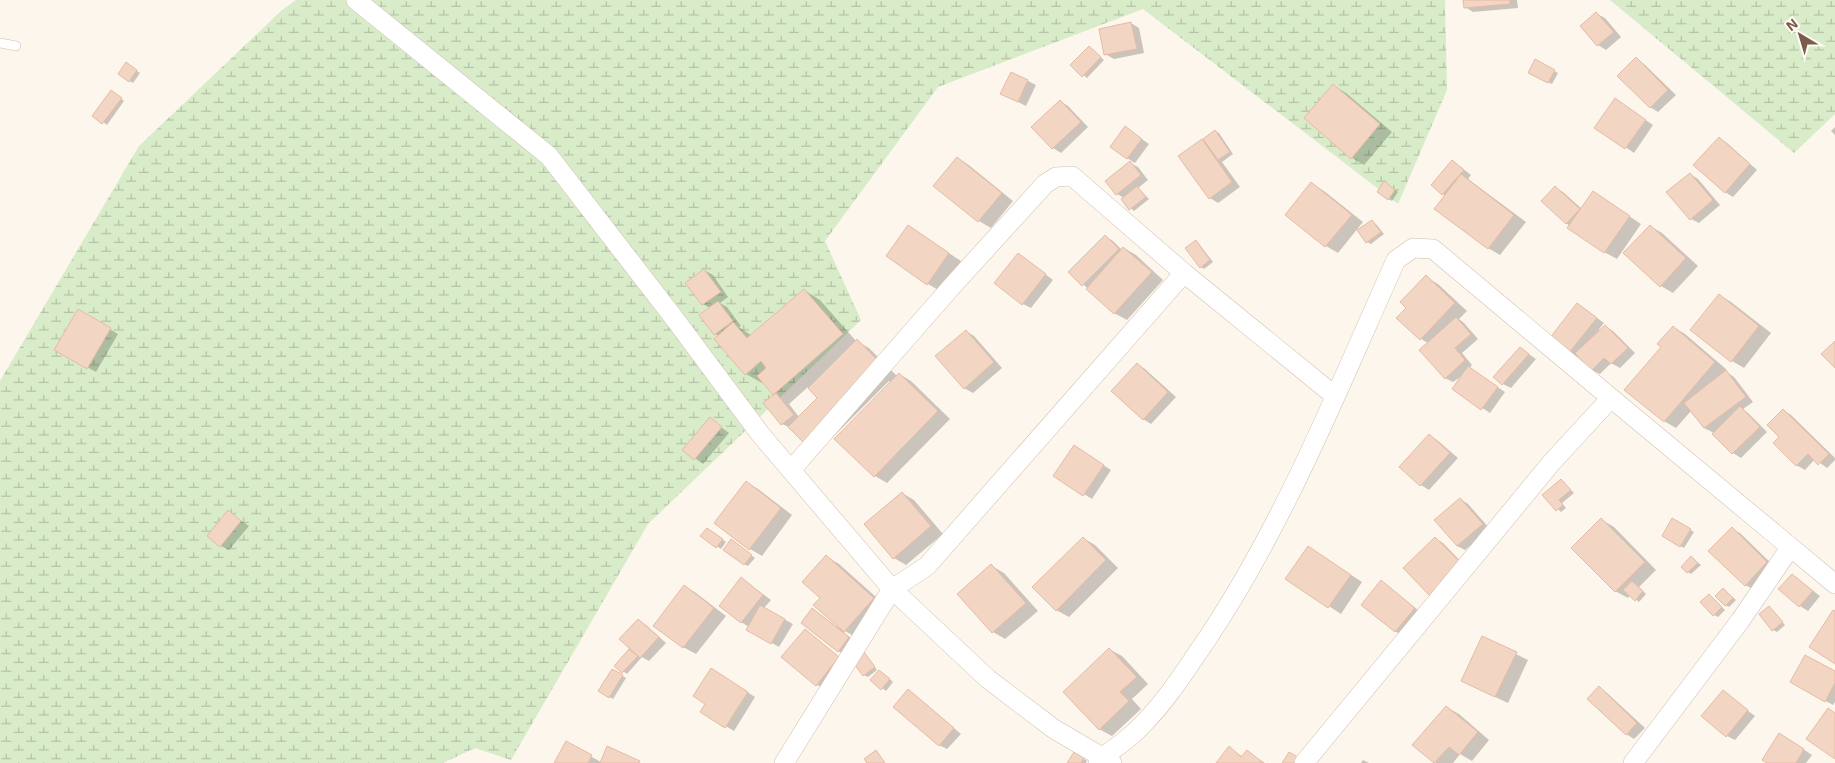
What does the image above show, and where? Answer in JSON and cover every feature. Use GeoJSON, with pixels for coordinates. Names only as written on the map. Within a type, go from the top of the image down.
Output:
{"type":"FeatureCollection","features":[{"type":"Feature","properties":{"kind":"street"},"geometry":{"type":"LineString","coordinates":[[356,0],[550,156],[761,435],[892,589],[988,679],[1054,729],[1104,761],[1143,725],[1183,675],[1234,598],[1271,533],[1396,260],[1413,248],[1433,249],[1835,584]]}},
{"type":"Feature","properties":{"kind":"street"},"geometry":{"type":"LineString","coordinates":[[790,470],[1044,184],[1056,177],[1072,176],[1184,273],[1335,396]]}},
{"type":"Feature","properties":{"kind":"street"},"geometry":{"type":"LineString","coordinates":[[784,763],[892,589],[927,566],[1184,273]]}},
{"type":"Feature","properties":{"kind":"street"},"geometry":{"type":"LineString","coordinates":[[1304,763],[1552,462],[1611,398]]}},
{"type":"Feature","properties":{"kind":"street"},"geometry":{"type":"LineString","coordinates":[[1633,763],[1740,621],[1790,548]]}},
{"type":"Feature","properties":{"kind":"lane"},"geometry":{"type":"LineString","coordinates":[[0,43],[16,46]]}},
{"type":"Feature","properties":{"kind":"green space"},"geometry":{"type":"Polygon","coordinates":[[[296,0],[1445,0],[1447,90],[1398,204],[1143,9],[938,87],[825,241],[861,320],[648,524],[511,760],[475,748],[443,763],[0,763],[0,381],[139,146],[282,10],[296,0]]]}},
{"type":"Feature","properties":{"kind":"green space"},"geometry":{"type":"Polygon","coordinates":[[[1610,0],[1835,0],[1835,114],[1794,153],[1610,0]]]}},
{"type":"Feature","properties":{"kind":"building"},"geometry":{"type":"Polygon","coordinates":[[[1463,0],[1510,0],[1510,4],[1464,8],[1463,0]]]}},
{"type":"Feature","properties":{"kind":"building"},"geometry":{"type":"Polygon","coordinates":[[[1596,12],[1614,32],[1597,46],[1580,26],[1596,12]]]}},
{"type":"Feature","properties":{"kind":"building"},"geometry":{"type":"Polygon","coordinates":[[[1131,22],[1137,49],[1104,55],[1099,29],[1131,22]]]}},
{"type":"Feature","properties":{"kind":"building"},"geometry":{"type":"Polygon","coordinates":[[[1089,46],[1101,57],[1082,77],[1070,65],[1089,46]]]}},
{"type":"Feature","properties":{"kind":"building"},"geometry":{"type":"Polygon","coordinates":[[[1636,57],[1668,90],[1650,108],[1617,76],[1636,57]]]}},
{"type":"Feature","properties":{"kind":"building"},"geometry":{"type":"Polygon","coordinates":[[[1535,59],[1555,70],[1548,83],[1528,73],[1535,59]]]}},
{"type":"Feature","properties":{"kind":"building"},"geometry":{"type":"Polygon","coordinates":[[[126,62],[137,70],[129,82],[118,74],[126,62]]]}},
{"type":"Feature","properties":{"kind":"building"},"geometry":{"type":"Polygon","coordinates":[[[1011,72],[1028,80],[1018,102],[1000,94],[1011,72]]]}},
{"type":"Feature","properties":{"kind":"building"},"geometry":{"type":"Polygon","coordinates":[[[1333,84],[1380,124],[1351,159],[1304,118],[1333,84]]]}},
{"type":"Feature","properties":{"kind":"building"},"geometry":{"type":"Polygon","coordinates":[[[111,90],[122,98],[102,124],[92,116],[111,90]]]}},
{"type":"Feature","properties":{"kind":"building"},"geometry":{"type":"Polygon","coordinates":[[[1615,98],[1646,120],[1625,149],[1594,128],[1615,98]]]}},
{"type":"Feature","properties":{"kind":"building"},"geometry":{"type":"Polygon","coordinates":[[[1060,100],[1081,122],[1052,149],[1031,127],[1060,100]]]}},
{"type":"Feature","properties":{"kind":"building"},"geometry":{"type":"Polygon","coordinates":[[[1125,126],[1142,139],[1127,159],[1110,147],[1125,126]]]}},
{"type":"Feature","properties":{"kind":"building"},"geometry":{"type":"Polygon","coordinates":[[[1215,130],[1230,152],[1218,160],[1203,139],[1215,130]]]}},
{"type":"Feature","properties":{"kind":"building"},"geometry":{"type":"Polygon","coordinates":[[[1719,137],[1750,164],[1725,193],[1693,165],[1719,137]]]}},
{"type":"Feature","properties":{"kind":"building"},"geometry":{"type":"Polygon","coordinates":[[[1202,139],[1232,182],[1209,199],[1178,156],[1202,139]]]}},
{"type":"Feature","properties":{"kind":"building"},"geometry":{"type":"Polygon","coordinates":[[[957,157],[1002,193],[978,222],[933,186],[957,157]]]}},
{"type":"Feature","properties":{"kind":"building"},"geometry":{"type":"Polygon","coordinates":[[[1452,160],[1464,170],[1442,195],[1431,185],[1452,160]]]}},
{"type":"Feature","properties":{"kind":"building"},"geometry":{"type":"Polygon","coordinates":[[[1130,161],[1141,175],[1116,195],[1105,181],[1130,161]]]}},
{"type":"Feature","properties":{"kind":"building"},"geometry":{"type":"Polygon","coordinates":[[[1690,173],[1713,200],[1690,220],[1666,192],[1690,173]]]}},
{"type":"Feature","properties":{"kind":"building"},"geometry":{"type":"Polygon","coordinates":[[[1461,174],[1514,215],[1488,249],[1434,209],[1461,174]]]}},
{"type":"Feature","properties":{"kind":"building"},"geometry":{"type":"Polygon","coordinates":[[[1384,181],[1395,190],[1388,200],[1377,192],[1384,181]]]}},
{"type":"Feature","properties":{"kind":"building"},"geometry":{"type":"Polygon","coordinates":[[[1311,182],[1352,215],[1325,247],[1285,215],[1311,182]]]}},
{"type":"Feature","properties":{"kind":"building"},"geometry":{"type":"Polygon","coordinates":[[[1137,186],[1146,197],[1129,210],[1121,199],[1137,186]]]}},
{"type":"Feature","properties":{"kind":"building"},"geometry":{"type":"Polygon","coordinates":[[[1555,186],[1580,209],[1566,224],[1541,201],[1555,186]]]}},
{"type":"Feature","properties":{"kind":"building"},"geometry":{"type":"Polygon","coordinates":[[[1593,191],[1630,216],[1604,253],[1567,228],[1593,191]]]}},
{"type":"Feature","properties":{"kind":"building"},"geometry":{"type":"Polygon","coordinates":[[[1372,220],[1381,232],[1366,243],[1357,230],[1372,220]]]}},
{"type":"Feature","properties":{"kind":"building"},"geometry":{"type":"Polygon","coordinates":[[[908,225],[949,253],[927,285],[886,256],[908,225]]]}},
{"type":"Feature","properties":{"kind":"building"},"geometry":{"type":"Polygon","coordinates":[[[1650,225],[1686,258],[1660,287],[1623,253],[1650,225]]]}},
{"type":"Feature","properties":{"kind":"building"},"geometry":{"type":"Polygon","coordinates":[[[1105,235],[1119,249],[1082,286],[1068,272],[1105,235]]]}},
{"type":"Feature","properties":{"kind":"building"},"geometry":{"type":"Polygon","coordinates":[[[1196,240],[1210,260],[1200,268],[1185,248],[1196,240]]]}},
{"type":"Feature","properties":{"kind":"building"},"geometry":{"type":"Polygon","coordinates":[[[1123,247],[1152,272],[1114,314],[1086,289],[1123,247]]]}},
{"type":"Feature","properties":{"kind":"building"},"geometry":{"type":"Polygon","coordinates":[[[1018,253],[1046,274],[1022,305],[994,283],[1018,253]]]}},
{"type":"Feature","properties":{"kind":"building"},"geometry":{"type":"Polygon","coordinates":[[[704,269],[721,292],[702,305],[685,283],[704,269]]]}},
{"type":"Feature","properties":{"kind":"building"},"geometry":{"type":"Polygon","coordinates":[[[1426,275],[1455,303],[1420,340],[1396,318],[1406,308],[1400,302],[1426,275]]]}},
{"type":"Feature","properties":{"kind":"building"},"geometry":{"type":"Polygon","coordinates":[[[804,289],[843,334],[773,395],[757,376],[766,368],[761,361],[745,375],[714,339],[733,322],[747,338],[804,289]]]}},
{"type":"Feature","properties":{"kind":"building"},"geometry":{"type":"Polygon","coordinates":[[[1719,294],[1759,326],[1731,362],[1690,330],[1719,294]]]}},
{"type":"Feature","properties":{"kind":"building"},"geometry":{"type":"Polygon","coordinates":[[[718,301],[733,321],[714,335],[699,315],[718,301]]]}},
{"type":"Feature","properties":{"kind":"building"},"geometry":{"type":"Polygon","coordinates":[[[1577,303],[1597,318],[1568,354],[1549,339],[1577,303]]]}},
{"type":"Feature","properties":{"kind":"building"},"geometry":{"type":"Polygon","coordinates":[[[78,309],[111,328],[87,369],[54,350],[78,309]]]}},
{"type":"Feature","properties":{"kind":"building"},"geometry":{"type":"Polygon","coordinates":[[[1456,317],[1471,334],[1455,348],[1465,360],[1445,379],[1419,350],[1456,317]]]}},
{"type":"Feature","properties":{"kind":"building"},"geometry":{"type":"Polygon","coordinates":[[[1605,325],[1628,348],[1611,364],[1604,358],[1591,371],[1575,353],[1605,325]]]}},
{"type":"Feature","properties":{"kind":"building"},"geometry":{"type":"Polygon","coordinates":[[[1673,326],[1715,362],[1664,422],[1624,390],[1661,347],[1657,344],[1673,326]]]}},
{"type":"Feature","properties":{"kind":"building"},"geometry":{"type":"Polygon","coordinates":[[[966,330],[994,362],[964,389],[935,356],[966,330]]]}},
{"type":"Feature","properties":{"kind":"building"},"geometry":{"type":"Polygon","coordinates":[[[857,339],[884,367],[806,445],[788,427],[817,398],[808,388],[857,339]]]}},
{"type":"Feature","properties":{"kind":"building"},"geometry":{"type":"Polygon","coordinates":[[[1835,341],[1835,368],[1821,354],[1835,341]]]}},
{"type":"Feature","properties":{"kind":"building"},"geometry":{"type":"Polygon","coordinates":[[[1520,347],[1529,354],[1502,385],[1493,377],[1520,347]]]}},
{"type":"Feature","properties":{"kind":"building"},"geometry":{"type":"Polygon","coordinates":[[[1137,363],[1168,392],[1143,420],[1111,391],[1137,363]]]}},
{"type":"Feature","properties":{"kind":"building"},"geometry":{"type":"Polygon","coordinates":[[[1468,366],[1498,387],[1481,410],[1452,389],[1468,366]]]}},
{"type":"Feature","properties":{"kind":"building"},"geometry":{"type":"Polygon","coordinates":[[[1726,370],[1746,397],[1704,428],[1684,403],[1726,370]]]}},
{"type":"Feature","properties":{"kind":"building"},"geometry":{"type":"Polygon","coordinates":[[[899,373],[938,411],[874,477],[834,439],[899,373]]]}},
{"type":"Feature","properties":{"kind":"building"},"geometry":{"type":"Polygon","coordinates":[[[776,393],[794,415],[781,425],[763,403],[776,393]]]}},
{"type":"Feature","properties":{"kind":"building"},"geometry":{"type":"Polygon","coordinates":[[[1740,406],[1760,427],[1732,454],[1712,434],[1740,406]]]}},
{"type":"Feature","properties":{"kind":"building"},"geometry":{"type":"Polygon","coordinates":[[[1783,409],[1829,454],[1818,465],[1808,454],[1796,466],[1773,443],[1779,437],[1767,425],[1783,409]]]}},
{"type":"Feature","properties":{"kind":"building"},"geometry":{"type":"Polygon","coordinates":[[[710,417],[722,427],[694,460],[682,450],[710,417]]]}},
{"type":"Feature","properties":{"kind":"building"},"geometry":{"type":"Polygon","coordinates":[[[1429,434],[1450,453],[1420,486],[1399,467],[1429,434]]]}},
{"type":"Feature","properties":{"kind":"building"},"geometry":{"type":"Polygon","coordinates":[[[1074,445],[1104,465],[1083,496],[1053,476],[1074,445]]]}},
{"type":"Feature","properties":{"kind":"building"},"geometry":{"type":"Polygon","coordinates":[[[1561,479],[1571,490],[1559,500],[1563,505],[1556,511],[1542,495],[1561,479]]]}},
{"type":"Feature","properties":{"kind":"building"},"geometry":{"type":"Polygon","coordinates":[[[746,481],[781,508],[749,550],[714,523],[746,481]]]}},
{"type":"Feature","properties":{"kind":"building"},"geometry":{"type":"Polygon","coordinates":[[[902,492],[931,526],[893,559],[864,524],[902,492]]]}},
{"type":"Feature","properties":{"kind":"building"},"geometry":{"type":"Polygon","coordinates":[[[1460,498],[1483,524],[1457,546],[1434,520],[1460,498]]]}},
{"type":"Feature","properties":{"kind":"building"},"geometry":{"type":"Polygon","coordinates":[[[228,510],[241,521],[220,547],[207,536],[228,510]]]}},
{"type":"Feature","properties":{"kind":"building"},"geometry":{"type":"Polygon","coordinates":[[[1601,518],[1645,562],[1615,592],[1571,548],[1601,518]]]}},
{"type":"Feature","properties":{"kind":"building"},"geometry":{"type":"Polygon","coordinates":[[[1672,518],[1691,529],[1680,547],[1662,536],[1672,518]]]}},
{"type":"Feature","properties":{"kind":"building"},"geometry":{"type":"Polygon","coordinates":[[[1732,527],[1767,562],[1745,586],[1708,551],[1732,527]]]}},
{"type":"Feature","properties":{"kind":"building"},"geometry":{"type":"Polygon","coordinates":[[[707,528],[723,539],[716,548],[700,536],[707,528]]]}},
{"type":"Feature","properties":{"kind":"building"},"geometry":{"type":"Polygon","coordinates":[[[1083,537],[1106,560],[1056,611],[1032,587],[1083,537]]]}},
{"type":"Feature","properties":{"kind":"building"},"geometry":{"type":"Polygon","coordinates":[[[1435,537],[1462,564],[1430,596],[1403,568],[1435,537]]]}},
{"type":"Feature","properties":{"kind":"building"},"geometry":{"type":"Polygon","coordinates":[[[731,539],[752,555],[744,565],[723,550],[731,539]]]}},
{"type":"Feature","properties":{"kind":"building"},"geometry":{"type":"Polygon","coordinates":[[[1308,546],[1351,575],[1328,608],[1285,579],[1308,546]]]}},
{"type":"Feature","properties":{"kind":"building"},"geometry":{"type":"Polygon","coordinates":[[[826,555],[874,598],[844,632],[813,605],[820,598],[802,582],[826,555]]]}},
{"type":"Feature","properties":{"kind":"building"},"geometry":{"type":"Polygon","coordinates":[[[1691,556],[1698,563],[1687,573],[1681,567],[1691,556]]]}},
{"type":"Feature","properties":{"kind":"building"},"geometry":{"type":"Polygon","coordinates":[[[991,564],[1026,603],[992,633],[957,594],[991,564]]]}},
{"type":"Feature","properties":{"kind":"building"},"geometry":{"type":"Polygon","coordinates":[[[1792,574],[1813,591],[1799,607],[1778,589],[1792,574]]]}},
{"type":"Feature","properties":{"kind":"building"},"geometry":{"type":"Polygon","coordinates":[[[741,577],[763,595],[741,623],[719,606],[741,577]]]}},
{"type":"Feature","properties":{"kind":"building"},"geometry":{"type":"Polygon","coordinates":[[[1381,580],[1415,608],[1395,632],[1361,605],[1381,580]]]}},
{"type":"Feature","properties":{"kind":"building"},"geometry":{"type":"Polygon","coordinates":[[[1632,581],[1643,591],[1635,601],[1623,590],[1632,581]]]}},
{"type":"Feature","properties":{"kind":"building"},"geometry":{"type":"Polygon","coordinates":[[[684,585],[714,608],[683,648],[653,626],[684,585]]]}},
{"type":"Feature","properties":{"kind":"building"},"geometry":{"type":"Polygon","coordinates":[[[1723,588],[1733,598],[1725,606],[1715,596],[1723,588]]]}},
{"type":"Feature","properties":{"kind":"building"},"geometry":{"type":"Polygon","coordinates":[[[1709,594],[1722,607],[1713,616],[1700,602],[1709,594]]]}},
{"type":"Feature","properties":{"kind":"building"},"geometry":{"type":"Polygon","coordinates":[[[760,605],[785,619],[771,644],[746,630],[760,605]]]}},
{"type":"Feature","properties":{"kind":"building"},"geometry":{"type":"Polygon","coordinates":[[[1769,606],[1783,622],[1772,631],[1759,614],[1769,606]]]}},
{"type":"Feature","properties":{"kind":"building"},"geometry":{"type":"Polygon","coordinates":[[[812,608],[849,637],[838,652],[801,623],[812,608]]]}},
{"type":"Feature","properties":{"kind":"building"},"geometry":{"type":"Polygon","coordinates":[[[1833,610],[1835,611],[1835,664],[1809,647],[1833,610]]]}},
{"type":"Feature","properties":{"kind":"building"},"geometry":{"type":"Polygon","coordinates":[[[638,619],[659,637],[640,658],[619,639],[638,619]]]}},
{"type":"Feature","properties":{"kind":"building"},"geometry":{"type":"Polygon","coordinates":[[[805,629],[839,657],[816,686],[781,657],[805,629]]]}},
{"type":"Feature","properties":{"kind":"building"},"geometry":{"type":"Polygon","coordinates":[[[1482,636],[1517,652],[1495,697],[1461,681],[1482,636]]]}},
{"type":"Feature","properties":{"kind":"building"},"geometry":{"type":"Polygon","coordinates":[[[861,648],[875,667],[863,676],[849,657],[861,648]]]}},
{"type":"Feature","properties":{"kind":"building"},"geometry":{"type":"Polygon","coordinates":[[[1109,648],[1137,677],[1120,692],[1129,701],[1099,730],[1063,692],[1109,648]]]}},
{"type":"Feature","properties":{"kind":"building"},"geometry":{"type":"Polygon","coordinates":[[[629,649],[638,656],[622,673],[614,666],[629,649]]]}},
{"type":"Feature","properties":{"kind":"building"},"geometry":{"type":"Polygon","coordinates":[[[1805,655],[1835,671],[1835,683],[1825,702],[1790,682],[1805,655]]]}},
{"type":"Feature","properties":{"kind":"building"},"geometry":{"type":"Polygon","coordinates":[[[711,668],[748,692],[725,728],[700,712],[705,704],[693,696],[711,668]]]}},
{"type":"Feature","properties":{"kind":"building"},"geometry":{"type":"Polygon","coordinates":[[[612,669],[623,675],[609,698],[598,691],[612,669]]]}},
{"type":"Feature","properties":{"kind":"building"},"geometry":{"type":"Polygon","coordinates":[[[879,670],[890,679],[881,690],[870,680],[879,670]]]}},
{"type":"Feature","properties":{"kind":"building"},"geometry":{"type":"Polygon","coordinates":[[[1599,686],[1637,723],[1626,735],[1587,699],[1599,686]]]}},
{"type":"Feature","properties":{"kind":"building"},"geometry":{"type":"Polygon","coordinates":[[[908,689],[954,728],[939,746],[893,707],[908,689]]]}},
{"type":"Feature","properties":{"kind":"building"},"geometry":{"type":"Polygon","coordinates":[[[1723,690],[1748,710],[1726,737],[1701,716],[1723,690]]]}},
{"type":"Feature","properties":{"kind":"building"},"geometry":{"type":"Polygon","coordinates":[[[1446,706],[1478,732],[1459,755],[1449,747],[1434,763],[1412,745],[1446,706]]]}},
{"type":"Feature","properties":{"kind":"building"},"geometry":{"type":"Polygon","coordinates":[[[1828,708],[1835,713],[1835,759],[1806,739],[1828,708]]]}},
{"type":"Feature","properties":{"kind":"building"},"geometry":{"type":"Polygon","coordinates":[[[1779,733],[1804,749],[1796,763],[1767,763],[1762,760],[1779,733]]]}},
{"type":"Feature","properties":{"kind":"building"},"geometry":{"type":"Polygon","coordinates":[[[566,741],[592,755],[588,763],[554,763],[566,741]]]}},
{"type":"Feature","properties":{"kind":"building"},"geometry":{"type":"Polygon","coordinates":[[[607,746],[640,761],[638,763],[600,763],[607,746]]]}},
{"type":"Feature","properties":{"kind":"building"},"geometry":{"type":"Polygon","coordinates":[[[1229,746],[1241,757],[1247,750],[1263,763],[1216,763],[1229,746]]]}},
{"type":"Feature","properties":{"kind":"building"},"geometry":{"type":"Polygon","coordinates":[[[876,750],[885,763],[867,763],[864,759],[876,750]]]}},
{"type":"Feature","properties":{"kind":"building"},"geometry":{"type":"Polygon","coordinates":[[[1074,752],[1084,758],[1081,763],[1067,763],[1074,752]]]}},
{"type":"Feature","properties":{"kind":"building"},"geometry":{"type":"Polygon","coordinates":[[[1289,752],[1299,758],[1296,763],[1282,763],[1289,752]]]}}]}
